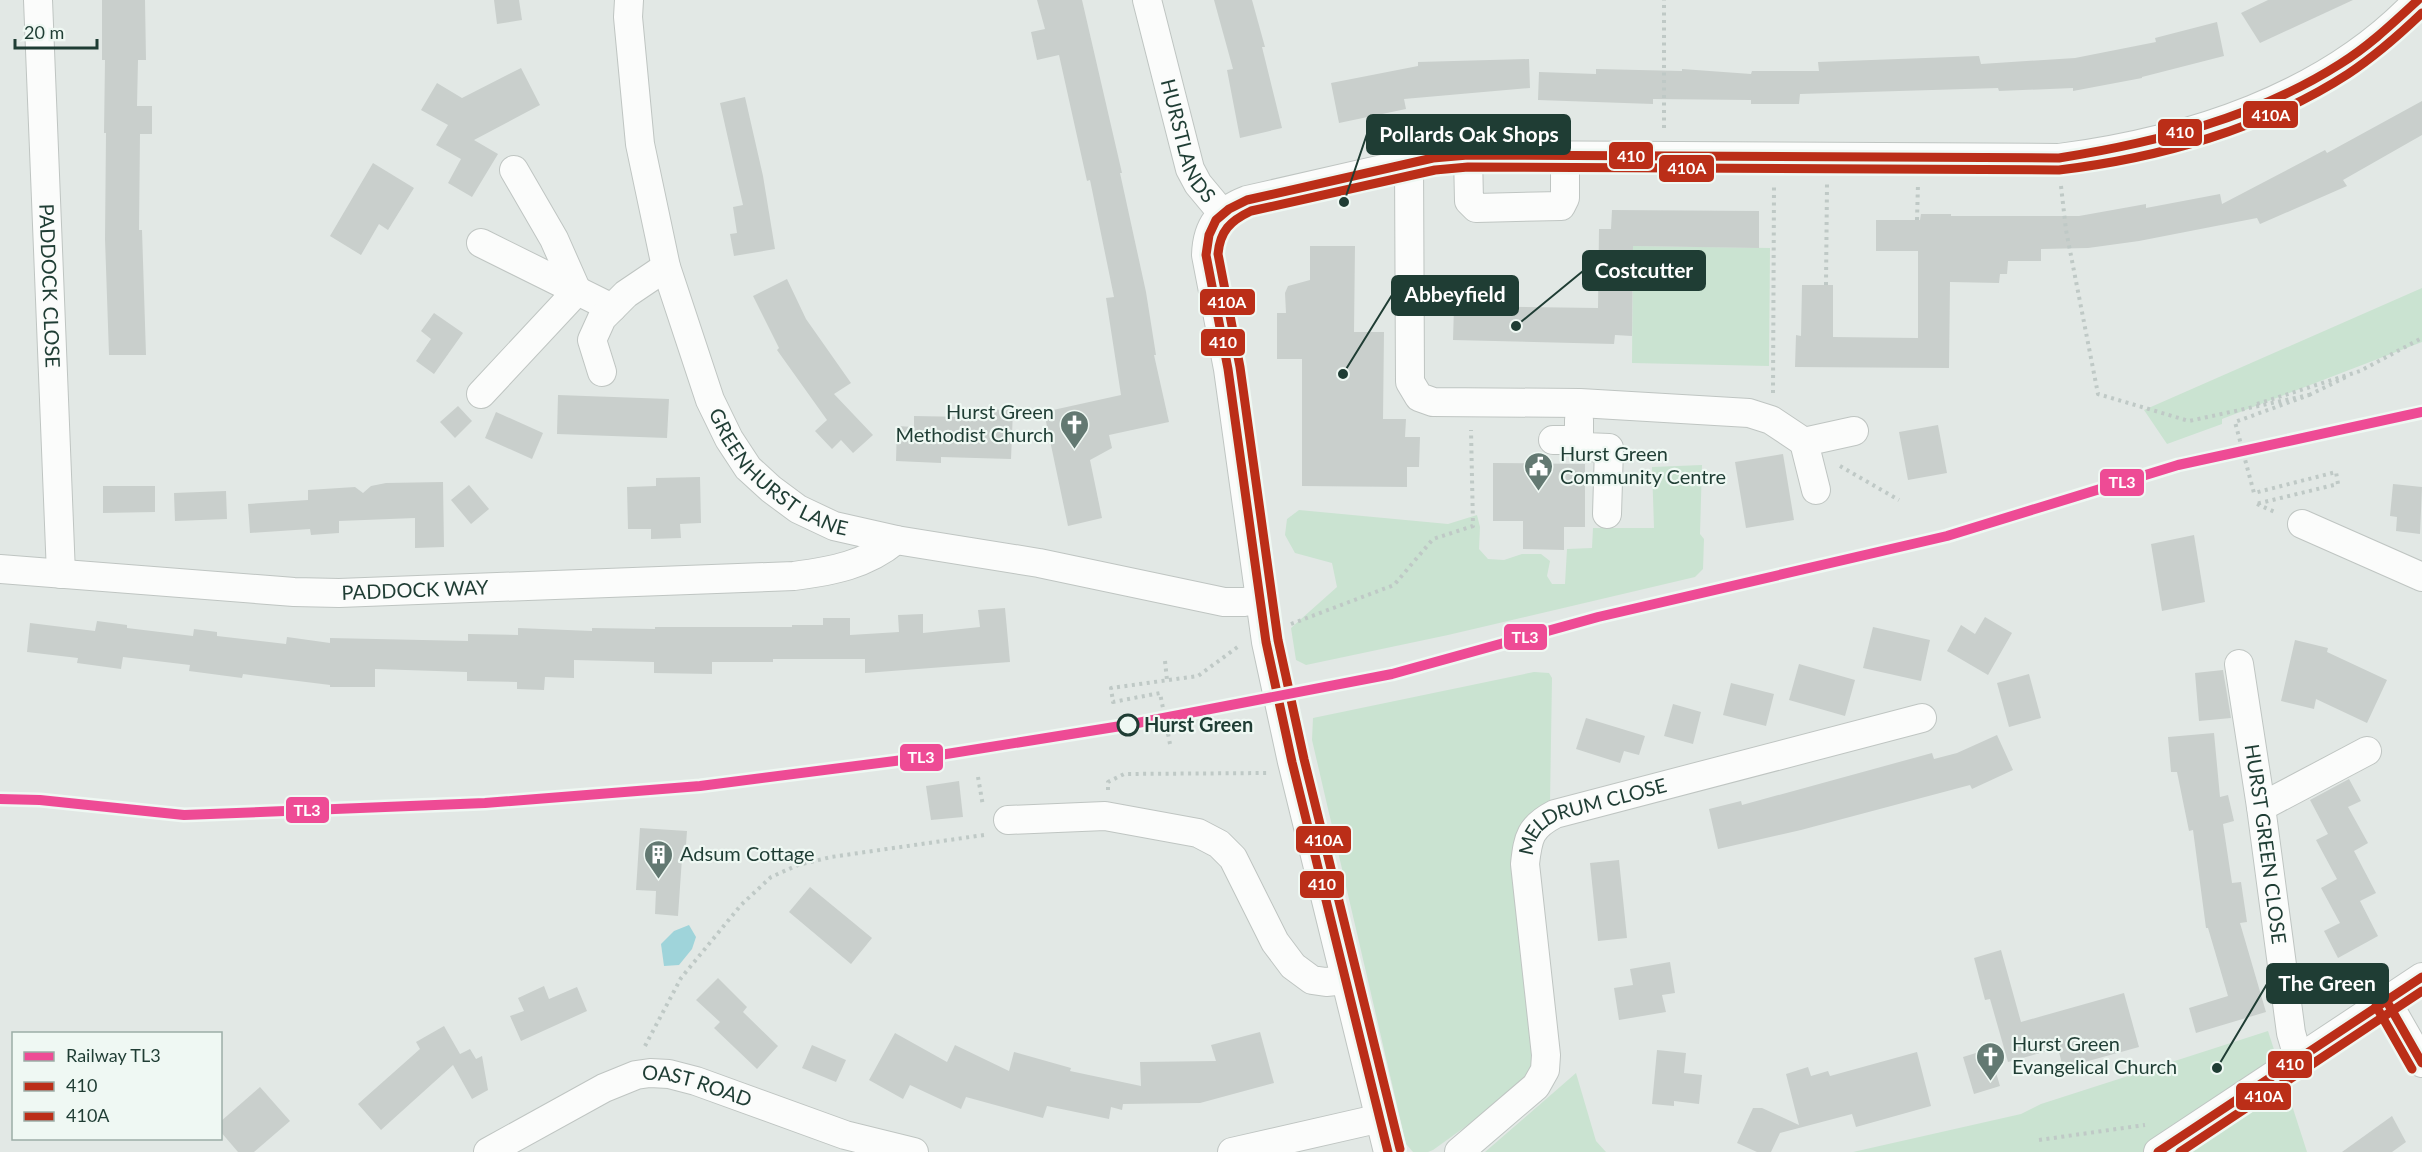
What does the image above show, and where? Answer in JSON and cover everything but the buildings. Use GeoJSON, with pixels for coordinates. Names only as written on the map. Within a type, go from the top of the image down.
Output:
{"type":"FeatureCollection","features":[{"type":"Feature","properties":{"kind":"street","name":"PADDOCK CLOSE"},"geometry":{"type":"LineString","coordinates":[[38,0],[61,574]]}},
{"type":"Feature","properties":{"kind":"street","name":"GREENHURST LANE"},"geometry":{"type":"LineString","coordinates":[[629,0],[628,17],[640,144],[666,267],[710,400],[729,439],[748,468],[798,509],[834,526],[896,540],[1040,562],[1224,602],[1261,599]]}},
{"type":"Feature","properties":{"kind":"street","name":"HURSTLANDS"},"geometry":{"type":"LineString","coordinates":[[1147,0],[1190,169],[1198,184],[1222,214],[1212,225],[1207,238],[1206,255],[1228,369],[1265,635]]}},
{"type":"Feature","properties":{"kind":"street"},"geometry":{"type":"LineString","coordinates":[[1222,214],[1247,200],[1433,158],[1468,155],[1918,159],[2059,158],[2104,152],[2151,142],[2199,128],[2269,102],[2318,79],[2368,47],[2418,0]]}},
{"type":"Feature","properties":{"kind":"street"},"geometry":{"type":"LineString","coordinates":[[1468,155],[1469,201],[1476,208],[1561,206],[1565,198],[1565,157]]}},
{"type":"Feature","properties":{"kind":"street"},"geometry":{"type":"LineString","coordinates":[[1409,163],[1410,382],[1419,397],[1433,402],[1580,403],[1749,413],[1771,420],[1804,442],[1816,490]]}},
{"type":"Feature","properties":{"kind":"street"},"geometry":{"type":"LineString","coordinates":[[514,170],[554,239],[577,291]]}},
{"type":"Feature","properties":{"kind":"street"},"geometry":{"type":"LineString","coordinates":[[481,243],[612,308]]}},
{"type":"Feature","properties":{"kind":"street"},"geometry":{"type":"LineString","coordinates":[[602,372],[592,340],[602,318],[626,294],[666,267]]}},
{"type":"Feature","properties":{"kind":"street"},"geometry":{"type":"LineString","coordinates":[[481,394],[577,291]]}},
{"type":"Feature","properties":{"kind":"street"},"geometry":{"type":"LineString","coordinates":[[1580,403],[1566,440],[1585,447],[1609,448],[1607,514]]}},
{"type":"Feature","properties":{"kind":"street"},"geometry":{"type":"LineString","coordinates":[[1804,442],[1854,431]]}},
{"type":"Feature","properties":{"kind":"street"},"geometry":{"type":"LineString","coordinates":[[2302,524],[2422,577]]}},
{"type":"Feature","properties":{"kind":"street"},"geometry":{"type":"LineString","coordinates":[[829,572],[834,526]]}},
{"type":"Feature","properties":{"kind":"street","name":"PADDOCK WAY"},"geometry":{"type":"LineString","coordinates":[[0,569],[294,592],[339,593],[794,576],[829,572],[857,564],[883,551],[896,540]]}},
{"type":"Feature","properties":{"kind":"street"},"geometry":{"type":"LineString","coordinates":[[1265,635],[1294,768],[1388,1152]]}},
{"type":"Feature","properties":{"kind":"street","name":"HURST GREEN CLOSE"},"geometry":{"type":"LineString","coordinates":[[2239,664],[2291,1032],[2298,1057]]}},
{"type":"Feature","properties":{"kind":"street","name":"MELDRUM CLOSE"},"geometry":{"type":"LineString","coordinates":[[1459,1152],[1536,1086],[1545,1070],[1546,1055],[1525,864],[1528,839],[1539,822],[1555,814],[1922,718]]}},
{"type":"Feature","properties":{"kind":"street"},"geometry":{"type":"LineString","coordinates":[[2261,807],[2367,751]]}},
{"type":"Feature","properties":{"kind":"street"},"geometry":{"type":"LineString","coordinates":[[1008,820],[1105,816],[1198,833],[1219,844],[1233,858],[1275,942],[1303,975],[1312,980],[1326,982],[1346,980]]}},
{"type":"Feature","properties":{"kind":"street"},"geometry":{"type":"LineString","coordinates":[[2158,1152],[2298,1057],[2422,977]]}},
{"type":"Feature","properties":{"kind":"street"},"geometry":{"type":"LineString","coordinates":[[2386,1000],[2422,1063]]}},
{"type":"Feature","properties":{"kind":"street","name":"OAST ROAD"},"geometry":{"type":"LineString","coordinates":[[488,1152],[604,1088],[636,1075],[651,1073],[669,1074],[696,1081],[844,1135],[914,1152]]}},
{"type":"Feature","properties":{"kind":"street"},"geometry":{"type":"LineString","coordinates":[[1232,1152],[1380,1118]]}},
{"type":"Feature","properties":{"kind":"path"},"geometry":{"type":"LineString","coordinates":[[1664,0],[1664,156]]}},
{"type":"Feature","properties":{"kind":"path"},"geometry":{"type":"LineString","coordinates":[[1771,420],[1774,157]]}},
{"type":"Feature","properties":{"kind":"path"},"geometry":{"type":"LineString","coordinates":[[1827,285],[1828,158]]}},
{"type":"Feature","properties":{"kind":"path"},"geometry":{"type":"LineString","coordinates":[[2059,158],[2066,230],[2098,393],[2188,421],[2309,395]]}},
{"type":"Feature","properties":{"kind":"path"},"geometry":{"type":"LineString","coordinates":[[1917,220],[1918,159]]}},
{"type":"Feature","properties":{"kind":"path"},"geometry":{"type":"LineString","coordinates":[[2256,504],[2338,484],[2336,472],[2254,493],[2235,422],[2309,395],[2422,338]]}},
{"type":"Feature","properties":{"kind":"path"},"geometry":{"type":"LineString","coordinates":[[2236,411],[2360,370]]}},
{"type":"Feature","properties":{"kind":"path"},"geometry":{"type":"LineString","coordinates":[[1170,744],[1160,693],[1113,702],[1111,688],[1198,676],[1265,635],[1394,585],[1433,539],[1473,526],[1471,402]]}},
{"type":"Feature","properties":{"kind":"path"},"geometry":{"type":"LineString","coordinates":[[1858,478],[1899,500]]}},
{"type":"Feature","properties":{"kind":"path"},"geometry":{"type":"LineString","coordinates":[[1164,661],[1167,680]]}},
{"type":"Feature","properties":{"kind":"path"},"geometry":{"type":"LineString","coordinates":[[1105,816],[1108,782],[1124,774],[1294,768]]}},
{"type":"Feature","properties":{"kind":"path"},"geometry":{"type":"LineString","coordinates":[[636,1075],[650,1034],[681,978],[741,904],[771,877],[798,865],[831,857],[985,834],[1008,820]]}},
{"type":"Feature","properties":{"kind":"path"},"geometry":{"type":"LineString","coordinates":[[2039,1140],[2155,1124]]}},
{"type":"Feature","properties":{"kind":"green space"},"geometry":{"type":"Polygon","coordinates":[[[1633,246],[1770,248],[1769,366],[1632,363],[1633,246]]]}},
{"type":"Feature","properties":{"kind":"green space"},"geometry":{"type":"Polygon","coordinates":[[[2422,288],[2422,342],[2222,419],[2222,424],[2167,444],[2144,410],[2422,288]]]}},
{"type":"Feature","properties":{"kind":"green space"},"geometry":{"type":"Polygon","coordinates":[[[1702,465],[1700,534],[1704,539],[1703,569],[1695,577],[1448,635],[1306,665],[1296,660],[1291,628],[1337,587],[1332,563],[1295,553],[1285,535],[1287,519],[1299,510],[1448,524],[1477,515],[1480,527],[1479,549],[1488,559],[1504,560],[1522,554],[1541,554],[1550,561],[1547,576],[1552,584],[1565,584],[1567,549],[1592,548],[1593,528],[1654,528],[1652,467],[1702,465]]]}},
{"type":"Feature","properties":{"kind":"green space"},"geometry":{"type":"Polygon","coordinates":[[[1534,672],[1549,673],[1552,678],[1550,804],[1535,813],[1537,1054],[1529,1073],[1515,1091],[1433,1150],[1413,1152],[1406,1144],[1312,740],[1313,718],[1534,672]]]}},
{"type":"Feature","properties":{"kind":"green space"},"geometry":{"type":"Polygon","coordinates":[[[2268,1031],[2307,1152],[1853,1152],[2021,1114],[2041,1104],[2268,1031]]]}},
{"type":"Feature","properties":{"kind":"green space"},"geometry":{"type":"Polygon","coordinates":[[[1576,1073],[1596,1141],[1606,1152],[1485,1152],[1576,1073]]]}},
{"type":"Feature","properties":{"kind":"water"},"geometry":{"type":"Polygon","coordinates":[[[689,925],[696,937],[692,949],[679,965],[664,966],[661,944],[674,931],[689,925]]]}},
{"type":"Feature","properties":{"kind":"rail line","name":"TL3"},"geometry":{"type":"LineString","coordinates":[[0,799],[40,800],[184,815],[485,803],[700,786],[934,756],[1127,725],[1392,674],[1598,617],[1947,536],[2178,465],[2422,412]]}},
{"type":"Feature","properties":{"kind":"transit line","name":"410"},"geometry":{"type":"LineString","coordinates":[[1388,1152],[1292,762],[1266,642],[1228,369],[1206,255],[1209,235],[1216,220],[1229,209],[1247,200],[1433,158],[1468,155],[2059,158],[2096,152],[2205,125],[2240,113],[2308,83],[2351,57],[2418,0]]}},
{"type":"Feature","properties":{"kind":"transit line","name":"410A"},"geometry":{"type":"LineString","coordinates":[[1400,1149],[1304,759],[1278,640],[1240,367],[1218,254],[1221,239],[1227,228],[1251,211],[1435,170],[1468,167],[2059,170],[2097,165],[2172,149],[2281,111],[2348,74],[2422,13]]}},
{"type":"Feature","properties":{"kind":"transit line","name":"410"},"geometry":{"type":"LineString","coordinates":[[2158,1152],[2422,977]]}},
{"type":"Feature","properties":{"kind":"transit line","name":"410A"},"geometry":{"type":"LineString","coordinates":[[2180,1152],[2422,991]]}},
{"type":"Feature","properties":{"kind":"transit line","name":"410"},"geometry":{"type":"LineString","coordinates":[[2386,1000],[2422,1063]]}},
{"type":"Feature","properties":{"kind":"transit line","name":"410A"},"geometry":{"type":"LineString","coordinates":[[2376,1006],[2412,1069]]}},
{"type":"Feature","properties":{"kind":"place","name":"Pollards Oak Shops"},"geometry":{"type":"Point","coordinates":[1344,202]}},
{"type":"Feature","properties":{"kind":"place","name":"Costcutter"},"geometry":{"type":"Point","coordinates":[1516,326]}},
{"type":"Feature","properties":{"kind":"place","name":"Abbeyfield"},"geometry":{"type":"Point","coordinates":[1343,374]}},
{"type":"Feature","properties":{"kind":"place","name":"Hurst Green Methodist Church"},"geometry":{"type":"Point","coordinates":[1075,450]}},
{"type":"Feature","properties":{"kind":"place","name":"Hurst Green Community Centre"},"geometry":{"type":"Point","coordinates":[1539,492]}},
{"type":"Feature","properties":{"kind":"place","name":"Hurst Green"},"geometry":{"type":"Point","coordinates":[1128,725]}},
{"type":"Feature","properties":{"kind":"place","name":"Adsum Cottage"},"geometry":{"type":"Point","coordinates":[659,880]}},
{"type":"Feature","properties":{"kind":"place","name":"The Green"},"geometry":{"type":"Point","coordinates":[2217,1068]}},
{"type":"Feature","properties":{"kind":"place","name":"Hurst Green Evangelical Church"},"geometry":{"type":"Point","coordinates":[1991,1082]}}]}
